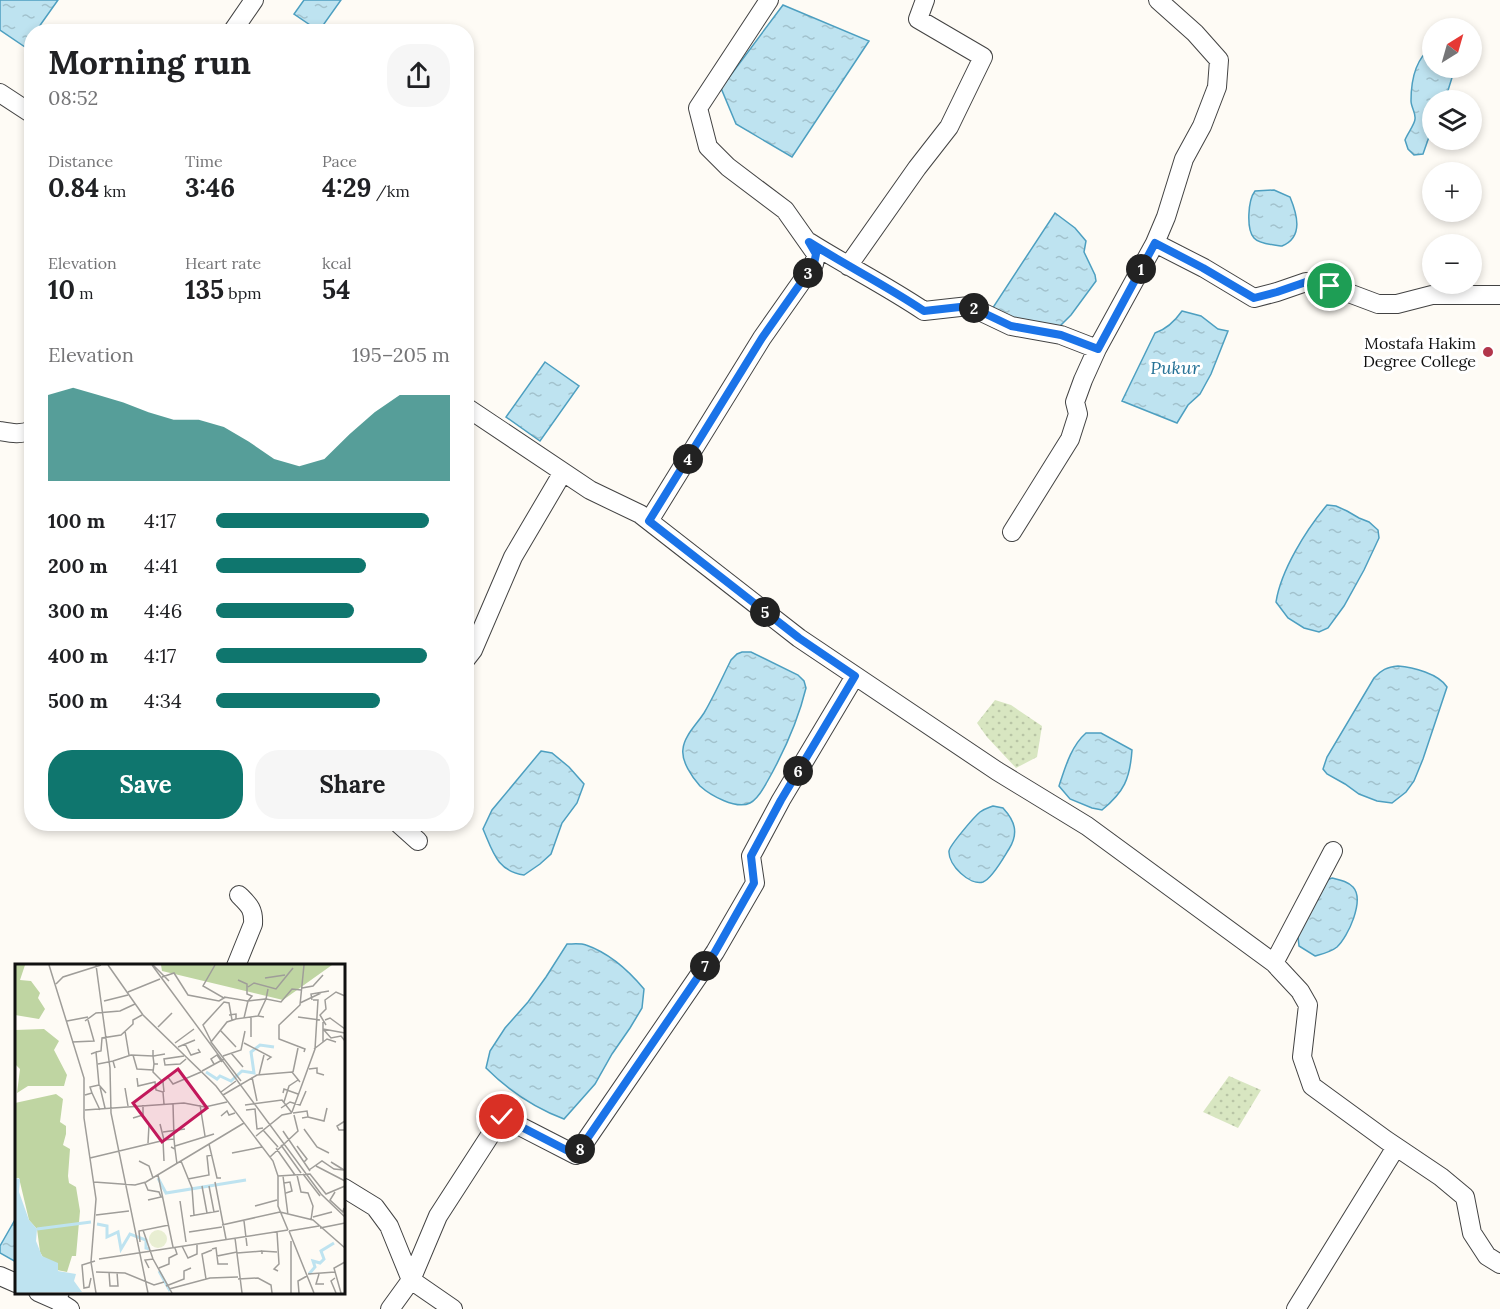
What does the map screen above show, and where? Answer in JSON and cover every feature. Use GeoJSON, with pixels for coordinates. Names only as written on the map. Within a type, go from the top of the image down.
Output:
{"type":"FeatureCollection","features":[{"type":"Feature","properties":{"kind":"street"},"geometry":{"type":"LineString","coordinates":[[238,24],[254,0]]}},
{"type":"Feature","properties":{"kind":"street"},"geometry":{"type":"LineString","coordinates":[[649,521],[762,338],[814,264],[816,254],[785,210],[728,167],[708,147],[698,108],[769,0]]}},
{"type":"Feature","properties":{"kind":"street"},"geometry":{"type":"LineString","coordinates":[[848,266],[949,127],[983,57],[918,19],[925,0]]}},
{"type":"Feature","properties":{"kind":"street"},"geometry":{"type":"LineString","coordinates":[[1012,532],[1070,439],[1078,414],[1075,402],[1098,349],[1155,243],[1166,217],[1184,159],[1202,126],[1217,87],[1219,60],[1195,33],[1158,0]]}},
{"type":"Feature","properties":{"kind":"street"},"geometry":{"type":"LineString","coordinates":[[0,93],[24,109]]}},
{"type":"Feature","properties":{"kind":"street"},"geometry":{"type":"LineString","coordinates":[[809,242],[896,292],[924,311],[969,306],[1011,326],[1061,335],[1098,349]]}},
{"type":"Feature","properties":{"kind":"street"},"geometry":{"type":"LineString","coordinates":[[1155,243],[1254,298],[1306,282],[1330,286],[1378,303],[1397,304],[1432,295],[1500,295]]}},
{"type":"Feature","properties":{"kind":"street"},"geometry":{"type":"LineString","coordinates":[[474,412],[590,490],[640,514],[799,638],[997,771],[1087,826],[1274,963],[1300,991],[1308,1005],[1302,1057],[1312,1086],[1441,1177],[1465,1197],[1472,1233],[1487,1256],[1500,1264]]}},
{"type":"Feature","properties":{"kind":"street"},"geometry":{"type":"LineString","coordinates":[[0,431],[13,434],[24,433]]}},
{"type":"Feature","properties":{"kind":"street"},"geometry":{"type":"LineString","coordinates":[[474,648],[513,557],[562,472]]}},
{"type":"Feature","properties":{"kind":"street"},"geometry":{"type":"LineString","coordinates":[[390,1309],[411,1280],[438,1216],[502,1117],[576,1155],[721,942],[754,883],[751,856],[781,800],[855,676]]}},
{"type":"Feature","properties":{"kind":"street"},"geometry":{"type":"LineString","coordinates":[[407,831],[418,841]]}},
{"type":"Feature","properties":{"kind":"street"},"geometry":{"type":"LineString","coordinates":[[1274,963],[1333,851]]}},
{"type":"Feature","properties":{"kind":"street"},"geometry":{"type":"LineString","coordinates":[[237,964],[253,924],[252,909],[239,895]]}},
{"type":"Feature","properties":{"kind":"street"},"geometry":{"type":"LineString","coordinates":[[1296,1309],[1396,1147]]}},
{"type":"Feature","properties":{"kind":"street"},"geometry":{"type":"LineString","coordinates":[[345,1189],[375,1207],[389,1227],[411,1280],[453,1309]]}},
{"type":"Feature","properties":{"kind":"street"},"geometry":{"type":"LineString","coordinates":[[0,1276],[15,1283]]}},
{"type":"Feature","properties":{"kind":"street"},"geometry":{"type":"LineString","coordinates":[[41,1294],[62,1301]]}},
{"type":"Feature","properties":{"kind":"green space"},"geometry":{"type":"Polygon","coordinates":[[[995,700],[1011,705],[1042,726],[1037,757],[1016,768],[977,723],[995,700]]]}},
{"type":"Feature","properties":{"kind":"green space"},"geometry":{"type":"Polygon","coordinates":[[[1229,1076],[1261,1090],[1238,1128],[1203,1112],[1229,1076]]]}},
{"type":"Feature","properties":{"kind":"water"},"geometry":{"type":"Polygon","coordinates":[[[0,0],[58,0],[41,24],[24,24],[24,46],[0,30],[0,0]]]}},
{"type":"Feature","properties":{"kind":"water"},"geometry":{"type":"Polygon","coordinates":[[[304,0],[341,0],[324,24],[309,24],[294,14],[304,0]]]}},
{"type":"Feature","properties":{"kind":"water"},"geometry":{"type":"Polygon","coordinates":[[[783,5],[869,41],[792,157],[736,124],[721,88],[783,5]]]}},
{"type":"Feature","properties":{"kind":"water"},"geometry":{"type":"Polygon","coordinates":[[[1422,58],[1422,78],[1452,78],[1448,90],[1422,90],[1422,150],[1424,150],[1423,154],[1414,155],[1408,149],[1405,140],[1415,119],[1411,101],[1412,86],[1422,58]]]}},
{"type":"Feature","properties":{"kind":"water"},"geometry":{"type":"Polygon","coordinates":[[[1274,190],[1290,197],[1297,225],[1294,237],[1282,246],[1256,240],[1251,234],[1249,222],[1249,207],[1255,191],[1274,190]]]}},
{"type":"Feature","properties":{"kind":"water"},"geometry":{"type":"Polygon","coordinates":[[[1055,213],[1075,228],[1086,241],[1084,252],[1096,281],[1071,315],[1057,329],[1003,318],[992,309],[1055,213]]]}},
{"type":"Feature","properties":{"kind":"water","name":"Pukur"},"geometry":{"type":"Polygon","coordinates":[[[1182,311],[1201,316],[1218,329],[1228,331],[1211,374],[1200,394],[1188,405],[1177,423],[1122,401],[1155,333],[1170,324],[1182,311]]]}},
{"type":"Feature","properties":{"kind":"water"},"geometry":{"type":"Polygon","coordinates":[[[545,362],[579,386],[540,441],[506,417],[545,362]]]}},
{"type":"Feature","properties":{"kind":"water"},"geometry":{"type":"Polygon","coordinates":[[[1327,505],[1336,506],[1369,522],[1378,530],[1379,538],[1344,606],[1328,628],[1319,632],[1304,628],[1288,618],[1276,602],[1289,564],[1311,526],[1327,505]]]}},
{"type":"Feature","properties":{"kind":"water"},"geometry":{"type":"Polygon","coordinates":[[[742,652],[751,652],[798,675],[804,681],[806,688],[785,748],[764,788],[750,803],[738,805],[724,801],[700,786],[688,769],[683,754],[686,739],[708,707],[731,660],[742,652]]]}},
{"type":"Feature","properties":{"kind":"water"},"geometry":{"type":"Polygon","coordinates":[[[1398,666],[1432,675],[1447,687],[1414,781],[1406,792],[1392,803],[1377,801],[1359,794],[1327,774],[1323,769],[1327,757],[1374,678],[1384,669],[1398,666]]]}},
{"type":"Feature","properties":{"kind":"water"},"geometry":{"type":"Polygon","coordinates":[[[1086,733],[1101,733],[1132,750],[1130,769],[1121,791],[1102,810],[1070,799],[1059,786],[1072,751],[1086,733]]]}},
{"type":"Feature","properties":{"kind":"water"},"geometry":{"type":"Polygon","coordinates":[[[541,751],[552,753],[584,784],[577,803],[562,823],[551,854],[524,875],[515,873],[502,865],[493,853],[483,829],[492,810],[541,751]]]}},
{"type":"Feature","properties":{"kind":"water"},"geometry":{"type":"Polygon","coordinates":[[[993,806],[1003,808],[1013,822],[1014,838],[994,872],[983,882],[972,881],[956,868],[949,851],[977,815],[993,806]]]}},
{"type":"Feature","properties":{"kind":"water"},"geometry":{"type":"Polygon","coordinates":[[[1332,878],[1346,882],[1353,887],[1357,900],[1356,909],[1350,927],[1337,947],[1315,956],[1299,946],[1297,928],[1321,882],[1332,878]]]}},
{"type":"Feature","properties":{"kind":"water"},"geometry":{"type":"Polygon","coordinates":[[[567,944],[584,944],[603,953],[625,969],[644,989],[642,1008],[630,1028],[595,1084],[564,1119],[522,1098],[486,1068],[490,1051],[505,1028],[528,1002],[567,944]]]}},
{"type":"Feature","properties":{"kind":"water"},"geometry":{"type":"Polygon","coordinates":[[[15,1220],[15,1261],[0,1253],[0,1246],[15,1220]]]}},
{"type":"Feature","properties":{"kind":"place","name":"Mostafa Hakim Degree College"},"geometry":{"type":"Point","coordinates":[1488,352]}},
{"type":"Feature","properties":{"kind":"route"},"geometry":{"type":"LineString","coordinates":[[502,1117],[576,1155],[715,952],[754,883],[751,856],[781,800],[855,676],[799,638],[649,521],[762,338],[814,264],[816,254],[809,242],[896,292],[924,311],[969,306],[1011,326],[1061,335],[1098,349],[1155,243],[1254,298],[1306,282],[1330,286]]}}]}
